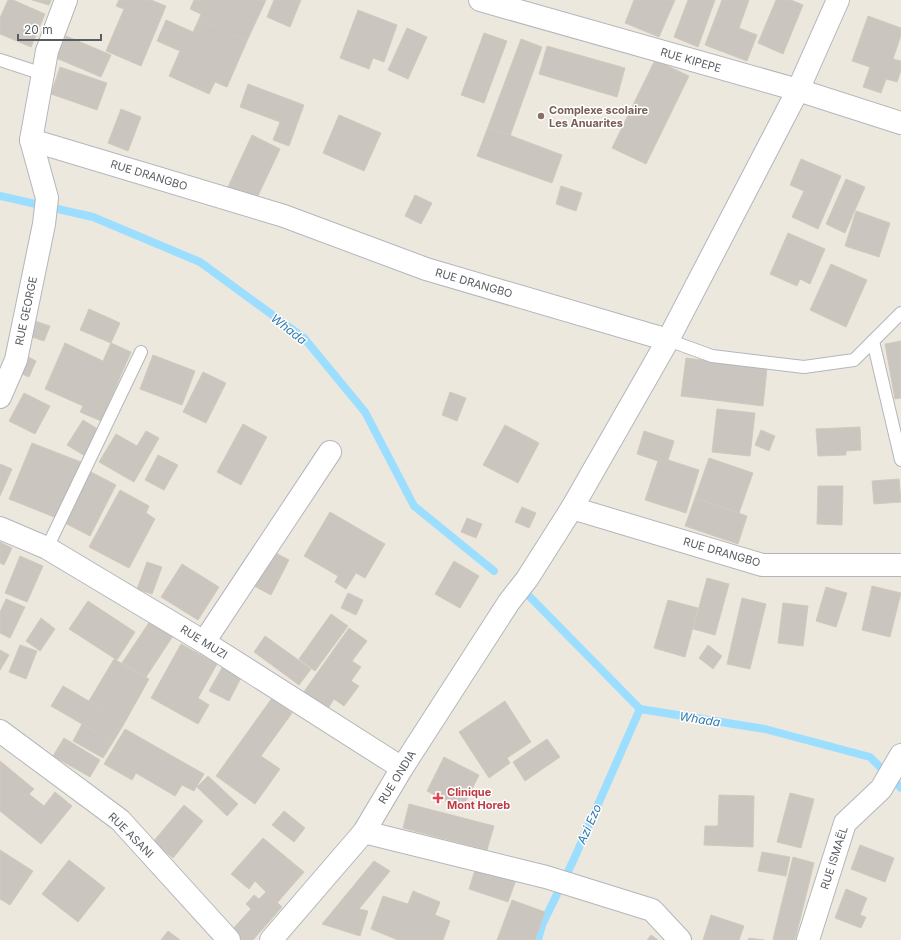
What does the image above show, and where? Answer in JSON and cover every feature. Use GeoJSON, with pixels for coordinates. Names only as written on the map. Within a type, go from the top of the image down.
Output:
{"type":"FeatureCollection","features":[{"type":"Feature","properties":{"kind":"street"},"geometry":{"type":"LineString","coordinates":[[31,140],[47,51],[66,0]]}},
{"type":"Feature","properties":{"kind":"street","name":"RUE KIPEPE"},"geometry":{"type":"LineString","coordinates":[[480,0],[798,90],[901,123]]}},
{"type":"Feature","properties":{"kind":"street","name":"RUE ONDIA"},"geometry":{"type":"LineString","coordinates":[[271,940],[364,832],[402,768],[509,602],[527,579],[572,508],[668,340],[798,90],[838,0]]}},
{"type":"Feature","properties":{"kind":"street","name":"RUE GEORGE"},"geometry":{"type":"LineString","coordinates":[[0,397],[16,360],[44,224],[46,198],[31,140]]}},
{"type":"Feature","properties":{"kind":"street","name":"RUE DRANGBO"},"geometry":{"type":"LineString","coordinates":[[31,140],[275,213],[426,269],[668,340]]}},
{"type":"Feature","properties":{"kind":"street"},"geometry":{"type":"LineString","coordinates":[[204,642],[330,452]]}},
{"type":"Feature","properties":{"kind":"street","name":"RUE DRANGBO"},"geometry":{"type":"LineString","coordinates":[[572,508],[762,565],[901,564]]}},
{"type":"Feature","properties":{"kind":"street","name":"RUE MUZI"},"geometry":{"type":"LineString","coordinates":[[0,528],[47,548],[204,642],[402,768]]}},
{"type":"Feature","properties":{"kind":"street","name":"RUE ASANI"},"geometry":{"type":"LineString","coordinates":[[0,731],[120,820],[229,940]]}},
{"type":"Feature","properties":{"kind":"street","name":"RUE ISMAËL"},"geometry":{"type":"LineString","coordinates":[[808,940],[844,823],[881,789],[898,760]]}},
{"type":"Feature","properties":{"kind":"street"},"geometry":{"type":"LineString","coordinates":[[364,832],[546,877],[652,910],[680,940]]}},
{"type":"Feature","properties":{"kind":"lane"},"geometry":{"type":"LineString","coordinates":[[0,60],[43,74]]}},
{"type":"Feature","properties":{"kind":"lane"},"geometry":{"type":"LineString","coordinates":[[668,340],[712,356],[804,367],[854,360],[901,313]]}},
{"type":"Feature","properties":{"kind":"lane"},"geometry":{"type":"LineString","coordinates":[[873,341],[901,460]]}},
{"type":"Feature","properties":{"kind":"lane"},"geometry":{"type":"LineString","coordinates":[[47,548],[141,352]]}},
{"type":"Feature","properties":{"kind":"building"},"geometry":{"type":"Polygon","coordinates":[[[8,0],[13,0],[45,14],[31,47],[0,34],[0,18],[8,0]]]}},
{"type":"Feature","properties":{"kind":"building"},"geometry":{"type":"Polygon","coordinates":[[[32,0],[51,0],[49,5],[32,0]]]}},
{"type":"Feature","properties":{"kind":"building"},"geometry":{"type":"Polygon","coordinates":[[[119,0],[151,0],[166,6],[141,66],[106,51],[124,9],[116,6],[119,0]]]}},
{"type":"Feature","properties":{"kind":"building"},"geometry":{"type":"Polygon","coordinates":[[[194,0],[266,0],[247,41],[199,19],[201,14],[190,9],[194,0]]]}},
{"type":"Feature","properties":{"kind":"building"},"geometry":{"type":"Polygon","coordinates":[[[274,0],[301,0],[290,27],[267,17],[274,0]]]}},
{"type":"Feature","properties":{"kind":"building"},"geometry":{"type":"Polygon","coordinates":[[[634,0],[675,0],[659,37],[625,23],[634,0]]]}},
{"type":"Feature","properties":{"kind":"building"},"geometry":{"type":"Polygon","coordinates":[[[688,0],[715,0],[698,47],[674,37],[688,0]]]}},
{"type":"Feature","properties":{"kind":"building"},"geometry":{"type":"Polygon","coordinates":[[[722,0],[749,0],[739,28],[757,35],[747,61],[705,45],[722,0]]]}},
{"type":"Feature","properties":{"kind":"building"},"geometry":{"type":"Polygon","coordinates":[[[776,0],[791,0],[803,5],[783,54],[758,43],[776,0]]]}},
{"type":"Feature","properties":{"kind":"building"},"geometry":{"type":"Polygon","coordinates":[[[358,10],[397,25],[384,62],[373,58],[369,69],[340,58],[358,10]]]}},
{"type":"Feature","properties":{"kind":"building"},"geometry":{"type":"Polygon","coordinates":[[[868,16],[901,28],[901,35],[893,59],[901,61],[901,70],[897,82],[886,79],[881,93],[863,87],[870,67],[852,61],[868,16]]]}},
{"type":"Feature","properties":{"kind":"building"},"geometry":{"type":"Polygon","coordinates":[[[199,19],[247,41],[227,87],[215,82],[209,94],[169,76],[180,51],[157,41],[166,20],[193,32],[199,19]]]}},
{"type":"Feature","properties":{"kind":"building"},"geometry":{"type":"Polygon","coordinates":[[[407,28],[427,37],[408,79],[388,70],[407,28]]]}},
{"type":"Feature","properties":{"kind":"building"},"geometry":{"type":"Polygon","coordinates":[[[484,33],[507,41],[484,103],[461,95],[484,33]]]}},
{"type":"Feature","properties":{"kind":"building"},"geometry":{"type":"Polygon","coordinates":[[[66,36],[111,55],[101,77],[56,58],[66,36]]]}},
{"type":"Feature","properties":{"kind":"building"},"geometry":{"type":"Polygon","coordinates":[[[521,39],[542,47],[510,136],[488,127],[521,39]]]}},
{"type":"Feature","properties":{"kind":"building"},"geometry":{"type":"Polygon","coordinates":[[[547,46],[625,68],[617,97],[539,74],[547,46]]]}},
{"type":"Feature","properties":{"kind":"building"},"geometry":{"type":"Polygon","coordinates":[[[655,60],[689,76],[646,164],[612,148],[655,60]]]}},
{"type":"Feature","properties":{"kind":"building"},"geometry":{"type":"Polygon","coordinates":[[[60,67],[107,83],[97,110],[51,94],[60,67]]]}},
{"type":"Feature","properties":{"kind":"building"},"geometry":{"type":"Polygon","coordinates":[[[248,84],[304,105],[289,146],[273,140],[280,122],[240,107],[248,84]]]}},
{"type":"Feature","properties":{"kind":"building"},"geometry":{"type":"Polygon","coordinates":[[[121,109],[141,117],[128,151],[108,143],[121,109]]]}},
{"type":"Feature","properties":{"kind":"building"},"geometry":{"type":"Polygon","coordinates":[[[339,115],[381,133],[364,171],[323,153],[339,115]]]}},
{"type":"Feature","properties":{"kind":"building"},"geometry":{"type":"Polygon","coordinates":[[[488,127],[562,155],[552,183],[477,156],[488,127]]]}},
{"type":"Feature","properties":{"kind":"building"},"geometry":{"type":"Polygon","coordinates":[[[252,135],[280,149],[255,202],[227,189],[252,135]]]}},
{"type":"Feature","properties":{"kind":"building"},"geometry":{"type":"Polygon","coordinates":[[[801,159],[841,176],[818,229],[792,217],[804,191],[790,185],[801,159]]]}},
{"type":"Feature","properties":{"kind":"building"},"geometry":{"type":"Polygon","coordinates":[[[846,179],[865,187],[845,233],[826,224],[846,179]]]}},
{"type":"Feature","properties":{"kind":"building"},"geometry":{"type":"Polygon","coordinates":[[[561,186],[582,193],[576,211],[556,204],[561,186]]]}},
{"type":"Feature","properties":{"kind":"building"},"geometry":{"type":"Polygon","coordinates":[[[415,195],[432,203],[421,224],[405,216],[415,195]]]}},
{"type":"Feature","properties":{"kind":"building"},"geometry":{"type":"Polygon","coordinates":[[[856,211],[890,223],[879,257],[845,246],[856,211]]]}},
{"type":"Feature","properties":{"kind":"building"},"geometry":{"type":"Polygon","coordinates":[[[788,233],[825,249],[810,284],[800,279],[797,286],[770,274],[788,233]]]}},
{"type":"Feature","properties":{"kind":"building"},"geometry":{"type":"Polygon","coordinates":[[[831,264],[867,280],[846,327],[810,310],[831,264]]]}},
{"type":"Feature","properties":{"kind":"building"},"geometry":{"type":"Polygon","coordinates":[[[89,309],[120,323],[111,343],[80,330],[89,309]]]}},
{"type":"Feature","properties":{"kind":"building"},"geometry":{"type":"Polygon","coordinates":[[[35,321],[50,326],[44,341],[29,336],[35,321]]]}},
{"type":"Feature","properties":{"kind":"building"},"geometry":{"type":"Polygon","coordinates":[[[901,341],[901,398],[895,399],[885,344],[901,341]]]}},
{"type":"Feature","properties":{"kind":"building"},"geometry":{"type":"Polygon","coordinates":[[[65,343],[103,361],[111,343],[131,352],[101,421],[80,412],[83,406],[45,389],[65,343]]]}},
{"type":"Feature","properties":{"kind":"building"},"geometry":{"type":"Polygon","coordinates":[[[25,355],[36,361],[29,377],[17,372],[25,355]]]}},
{"type":"Feature","properties":{"kind":"building"},"geometry":{"type":"Polygon","coordinates":[[[153,355],[195,371],[182,405],[140,389],[153,355]]]}},
{"type":"Feature","properties":{"kind":"building"},"geometry":{"type":"Polygon","coordinates":[[[686,358],[767,368],[763,406],[681,396],[686,358]]]}},
{"type":"Feature","properties":{"kind":"building"},"geometry":{"type":"Polygon","coordinates":[[[203,372],[226,383],[206,423],[183,412],[203,372]]]}},
{"type":"Feature","properties":{"kind":"building"},"geometry":{"type":"Polygon","coordinates":[[[450,392],[466,398],[457,421],[442,415],[450,392]]]}},
{"type":"Feature","properties":{"kind":"building"},"geometry":{"type":"Polygon","coordinates":[[[24,393],[50,406],[35,434],[9,421],[24,393]]]}},
{"type":"Feature","properties":{"kind":"building"},"geometry":{"type":"Polygon","coordinates":[[[717,409],[755,413],[750,456],[712,452],[717,409]]]}},
{"type":"Feature","properties":{"kind":"building"},"geometry":{"type":"Polygon","coordinates":[[[83,420],[101,431],[85,456],[67,445],[83,420]]]}},
{"type":"Feature","properties":{"kind":"building"},"geometry":{"type":"Polygon","coordinates":[[[243,424],[267,437],[241,485],[217,472],[243,424]]]}},
{"type":"Feature","properties":{"kind":"building"},"geometry":{"type":"Polygon","coordinates":[[[505,425],[539,443],[518,483],[483,465],[505,425]]]}},
{"type":"Feature","properties":{"kind":"building"},"geometry":{"type":"Polygon","coordinates":[[[860,427],[861,450],[846,451],[846,455],[818,456],[816,429],[860,427]]]}},
{"type":"Feature","properties":{"kind":"building"},"geometry":{"type":"Polygon","coordinates":[[[761,430],[775,436],[769,451],[755,445],[761,430]]]}},
{"type":"Feature","properties":{"kind":"building"},"geometry":{"type":"Polygon","coordinates":[[[146,431],[159,438],[134,482],[99,462],[116,434],[137,446],[146,431]]]}},
{"type":"Feature","properties":{"kind":"building"},"geometry":{"type":"Polygon","coordinates":[[[644,431],[674,441],[668,460],[699,470],[686,513],[645,500],[658,461],[637,454],[644,431]]]}},
{"type":"Feature","properties":{"kind":"building"},"geometry":{"type":"Polygon","coordinates":[[[32,443],[81,462],[59,519],[9,499],[32,443]]]}},
{"type":"Feature","properties":{"kind":"building"},"geometry":{"type":"Polygon","coordinates":[[[158,455],[178,465],[164,490],[145,480],[158,455]]]}},
{"type":"Feature","properties":{"kind":"building"},"geometry":{"type":"Polygon","coordinates":[[[709,458],[753,473],[739,513],[695,498],[709,458]]]}},
{"type":"Feature","properties":{"kind":"building"},"geometry":{"type":"Polygon","coordinates":[[[0,464],[12,469],[0,496],[0,464]]]}},
{"type":"Feature","properties":{"kind":"building"},"geometry":{"type":"Polygon","coordinates":[[[89,471],[116,485],[90,536],[63,522],[89,471]]]}},
{"type":"Feature","properties":{"kind":"building"},"geometry":{"type":"Polygon","coordinates":[[[899,479],[901,502],[874,504],[872,481],[899,479]]]}},
{"type":"Feature","properties":{"kind":"building"},"geometry":{"type":"Polygon","coordinates":[[[818,486],[843,486],[842,525],[817,524],[818,486]]]}},
{"type":"Feature","properties":{"kind":"building"},"geometry":{"type":"Polygon","coordinates":[[[120,490],[149,506],[146,513],[155,519],[129,568],[89,547],[120,490]]]}},
{"type":"Feature","properties":{"kind":"building"},"geometry":{"type":"Polygon","coordinates":[[[695,498],[747,516],[738,544],[685,526],[695,498]]]}},
{"type":"Feature","properties":{"kind":"building"},"geometry":{"type":"Polygon","coordinates":[[[522,507],[536,513],[529,528],[515,522],[522,507]]]}},
{"type":"Feature","properties":{"kind":"building"},"geometry":{"type":"Polygon","coordinates":[[[330,512],[385,544],[365,578],[356,573],[346,589],[335,582],[338,576],[304,556],[330,512]]]}},
{"type":"Feature","properties":{"kind":"building"},"geometry":{"type":"Polygon","coordinates":[[[467,518],[482,524],[476,538],[461,532],[467,518]]]}},
{"type":"Feature","properties":{"kind":"building"},"geometry":{"type":"Polygon","coordinates":[[[0,542],[12,548],[4,565],[0,563],[0,542]]]}},
{"type":"Feature","properties":{"kind":"building"},"geometry":{"type":"Polygon","coordinates":[[[272,551],[289,560],[271,595],[254,586],[272,551]]]}},
{"type":"Feature","properties":{"kind":"building"},"geometry":{"type":"Polygon","coordinates":[[[20,556],[43,566],[27,602],[5,593],[20,556]]]}},
{"type":"Feature","properties":{"kind":"building"},"geometry":{"type":"Polygon","coordinates":[[[454,561],[479,576],[460,608],[435,594],[454,561]]]}},
{"type":"Feature","properties":{"kind":"building"},"geometry":{"type":"Polygon","coordinates":[[[147,562],[162,567],[152,594],[137,589],[147,562]]]}},
{"type":"Feature","properties":{"kind":"building"},"geometry":{"type":"Polygon","coordinates":[[[182,564],[219,587],[198,620],[161,597],[182,564]]]}},
{"type":"Feature","properties":{"kind":"building"},"geometry":{"type":"Polygon","coordinates":[[[707,578],[729,584],[715,635],[693,629],[707,578]]]}},
{"type":"Feature","properties":{"kind":"building"},"geometry":{"type":"Polygon","coordinates":[[[872,586],[901,593],[890,637],[862,630],[872,586]]]}},
{"type":"Feature","properties":{"kind":"building"},"geometry":{"type":"Polygon","coordinates":[[[826,587],[847,593],[836,627],[816,621],[826,587]]]}},
{"type":"Feature","properties":{"kind":"building"},"geometry":{"type":"Polygon","coordinates":[[[348,593],[363,600],[356,615],[341,608],[348,593]]]}},
{"type":"Feature","properties":{"kind":"building"},"geometry":{"type":"Polygon","coordinates":[[[742,598],[766,604],[750,669],[727,664],[742,598]]]}},
{"type":"Feature","properties":{"kind":"building"},"geometry":{"type":"Polygon","coordinates":[[[6,599],[25,607],[10,638],[0,633],[0,612],[6,599]]]}},
{"type":"Feature","properties":{"kind":"building"},"geometry":{"type":"Polygon","coordinates":[[[668,600],[698,608],[685,657],[654,648],[668,600]]]}},
{"type":"Feature","properties":{"kind":"building"},"geometry":{"type":"Polygon","coordinates":[[[88,601],[135,632],[117,660],[69,629],[88,601]]]}},
{"type":"Feature","properties":{"kind":"building"},"geometry":{"type":"Polygon","coordinates":[[[783,603],[808,606],[803,646],[778,643],[783,603]]]}},
{"type":"Feature","properties":{"kind":"building"},"geometry":{"type":"Polygon","coordinates":[[[331,614],[348,626],[315,671],[299,659],[331,614]]]}},
{"type":"Feature","properties":{"kind":"building"},"geometry":{"type":"Polygon","coordinates":[[[41,618],[55,629],[40,651],[26,641],[41,618]]]}},
{"type":"Feature","properties":{"kind":"building"},"geometry":{"type":"Polygon","coordinates":[[[150,621],[173,636],[146,677],[122,663],[150,621]]]}},
{"type":"Feature","properties":{"kind":"building"},"geometry":{"type":"Polygon","coordinates":[[[349,628],[367,641],[352,661],[361,667],[351,681],[359,686],[344,706],[334,699],[327,710],[303,693],[349,628]]]}},
{"type":"Feature","properties":{"kind":"building"},"geometry":{"type":"Polygon","coordinates":[[[265,636],[311,669],[299,685],[254,652],[265,636]]]}},
{"type":"Feature","properties":{"kind":"building"},"geometry":{"type":"Polygon","coordinates":[[[181,644],[217,664],[198,698],[209,705],[198,724],[151,698],[181,644]]]}},
{"type":"Feature","properties":{"kind":"building"},"geometry":{"type":"Polygon","coordinates":[[[20,645],[37,651],[26,679],[9,672],[20,645]]]}},
{"type":"Feature","properties":{"kind":"building"},"geometry":{"type":"Polygon","coordinates":[[[708,645],[722,656],[713,669],[699,658],[708,645]]]}},
{"type":"Feature","properties":{"kind":"building"},"geometry":{"type":"Polygon","coordinates":[[[0,650],[9,655],[0,670],[0,650]]]}},
{"type":"Feature","properties":{"kind":"building"},"geometry":{"type":"Polygon","coordinates":[[[114,659],[149,679],[125,722],[89,701],[114,659]]]}},
{"type":"Feature","properties":{"kind":"building"},"geometry":{"type":"Polygon","coordinates":[[[223,666],[242,676],[229,701],[209,691],[223,666]]]}},
{"type":"Feature","properties":{"kind":"building"},"geometry":{"type":"Polygon","coordinates":[[[63,686],[125,722],[113,742],[51,706],[63,686]]]}},
{"type":"Feature","properties":{"kind":"building"},"geometry":{"type":"Polygon","coordinates":[[[272,698],[292,713],[261,756],[280,769],[255,804],[216,776],[272,698]]]}},
{"type":"Feature","properties":{"kind":"building"},"geometry":{"type":"Polygon","coordinates":[[[505,701],[531,742],[507,758],[510,763],[489,778],[459,732],[505,701]]]}},
{"type":"Feature","properties":{"kind":"building"},"geometry":{"type":"Polygon","coordinates":[[[82,724],[113,742],[103,758],[73,741],[82,724]]]}},
{"type":"Feature","properties":{"kind":"building"},"geometry":{"type":"Polygon","coordinates":[[[125,729],[204,774],[194,791],[182,785],[175,796],[136,773],[132,780],[104,764],[125,729]]]}},
{"type":"Feature","properties":{"kind":"building"},"geometry":{"type":"Polygon","coordinates":[[[64,738],[100,760],[90,777],[53,756],[64,738]]]}},
{"type":"Feature","properties":{"kind":"building"},"geometry":{"type":"Polygon","coordinates":[[[547,739],[560,757],[525,781],[513,762],[547,739]]]}},
{"type":"Feature","properties":{"kind":"building"},"geometry":{"type":"Polygon","coordinates":[[[444,757],[479,775],[462,809],[427,791],[444,757]]]}},
{"type":"Feature","properties":{"kind":"building"},"geometry":{"type":"Polygon","coordinates":[[[0,761],[34,789],[29,794],[44,806],[55,792],[72,806],[41,844],[0,811],[0,761]]]}},
{"type":"Feature","properties":{"kind":"building"},"geometry":{"type":"Polygon","coordinates":[[[208,776],[238,804],[227,816],[197,787],[208,776]]]}},
{"type":"Feature","properties":{"kind":"building"},"geometry":{"type":"Polygon","coordinates":[[[790,793],[814,799],[801,848],[777,842],[790,793]]]}},
{"type":"Feature","properties":{"kind":"building"},"geometry":{"type":"Polygon","coordinates":[[[719,795],[754,796],[753,847],[704,845],[705,826],[718,826],[719,795]]]}},
{"type":"Feature","properties":{"kind":"building"},"geometry":{"type":"Polygon","coordinates":[[[409,804],[494,826],[487,850],[403,828],[409,804]]]}},
{"type":"Feature","properties":{"kind":"building"},"geometry":{"type":"Polygon","coordinates":[[[184,805],[203,821],[173,858],[153,842],[184,805]]]}},
{"type":"Feature","properties":{"kind":"building"},"geometry":{"type":"Polygon","coordinates":[[[284,811],[305,828],[294,842],[272,825],[284,811]]]}},
{"type":"Feature","properties":{"kind":"building"},"geometry":{"type":"Polygon","coordinates":[[[263,838],[304,872],[277,903],[255,881],[249,889],[231,874],[263,838]]]}},
{"type":"Feature","properties":{"kind":"building"},"geometry":{"type":"Polygon","coordinates":[[[860,845],[894,858],[885,882],[851,869],[860,845]]]}},
{"type":"Feature","properties":{"kind":"building"},"geometry":{"type":"Polygon","coordinates":[[[0,850],[33,871],[10,905],[0,899],[0,850]]]}},
{"type":"Feature","properties":{"kind":"building"},"geometry":{"type":"Polygon","coordinates":[[[762,852],[790,857],[786,876],[758,871],[762,852]]]}},
{"type":"Feature","properties":{"kind":"building"},"geometry":{"type":"Polygon","coordinates":[[[793,857],[814,863],[795,940],[776,940],[773,939],[793,857]]]}},
{"type":"Feature","properties":{"kind":"building"},"geometry":{"type":"Polygon","coordinates":[[[69,860],[105,888],[78,922],[42,894],[69,860]]]}},
{"type":"Feature","properties":{"kind":"building"},"geometry":{"type":"Polygon","coordinates":[[[374,861],[390,871],[359,909],[368,911],[360,936],[322,924],[374,861]]]}},
{"type":"Feature","properties":{"kind":"building"},"geometry":{"type":"Polygon","coordinates":[[[476,867],[516,880],[508,902],[469,889],[476,867]]]}},
{"type":"Feature","properties":{"kind":"building"},"geometry":{"type":"Polygon","coordinates":[[[846,889],[867,898],[860,915],[866,917],[861,928],[835,918],[846,889]]]}},
{"type":"Feature","properties":{"kind":"building"},"geometry":{"type":"Polygon","coordinates":[[[413,891],[440,902],[435,915],[450,921],[443,940],[398,940],[371,929],[383,896],[408,904],[413,891]]]}},
{"type":"Feature","properties":{"kind":"building"},"geometry":{"type":"Polygon","coordinates":[[[266,892],[282,907],[253,940],[242,940],[231,931],[251,909],[246,904],[254,895],[259,899],[266,892]]]}},
{"type":"Feature","properties":{"kind":"building"},"geometry":{"type":"Polygon","coordinates":[[[512,900],[545,912],[535,940],[497,940],[512,900]]]}},
{"type":"Feature","properties":{"kind":"building"},"geometry":{"type":"Polygon","coordinates":[[[711,915],[744,926],[739,940],[703,940],[711,915]]]}},
{"type":"Feature","properties":{"kind":"building"},"geometry":{"type":"Polygon","coordinates":[[[168,931],[180,940],[161,940],[168,931]]]}},
{"type":"Feature","properties":{"kind":"building"},"geometry":{"type":"Polygon","coordinates":[[[651,935],[658,940],[647,940],[651,935]]]}},
{"type":"Feature","properties":{"kind":"building"},"geometry":{"type":"Polygon","coordinates":[[[749,938],[764,940],[748,940],[749,938]]]}},
{"type":"Feature","properties":{"kind":"waterway","name":"Whada"},"geometry":{"type":"LineString","coordinates":[[0,196],[93,217],[200,262],[304,338],[365,412],[414,506],[494,571]]}},
{"type":"Feature","properties":{"kind":"waterway","name":"Whada"},"geometry":{"type":"LineString","coordinates":[[529,596],[640,709],[765,729],[870,757],[901,788]]}},
{"type":"Feature","properties":{"kind":"waterway","name":"Azi Ezo"},"geometry":{"type":"LineString","coordinates":[[538,940],[542,925],[574,859],[640,709]]}},
{"type":"Feature","properties":{"kind":"place","name":"Complexe scolaire Les Anuarites"},"geometry":{"type":"Point","coordinates":[541,116]}},
{"type":"Feature","properties":{"kind":"place","name":"Clinique Mont Horeb"},"geometry":{"type":"Point","coordinates":[438,798]}}]}
